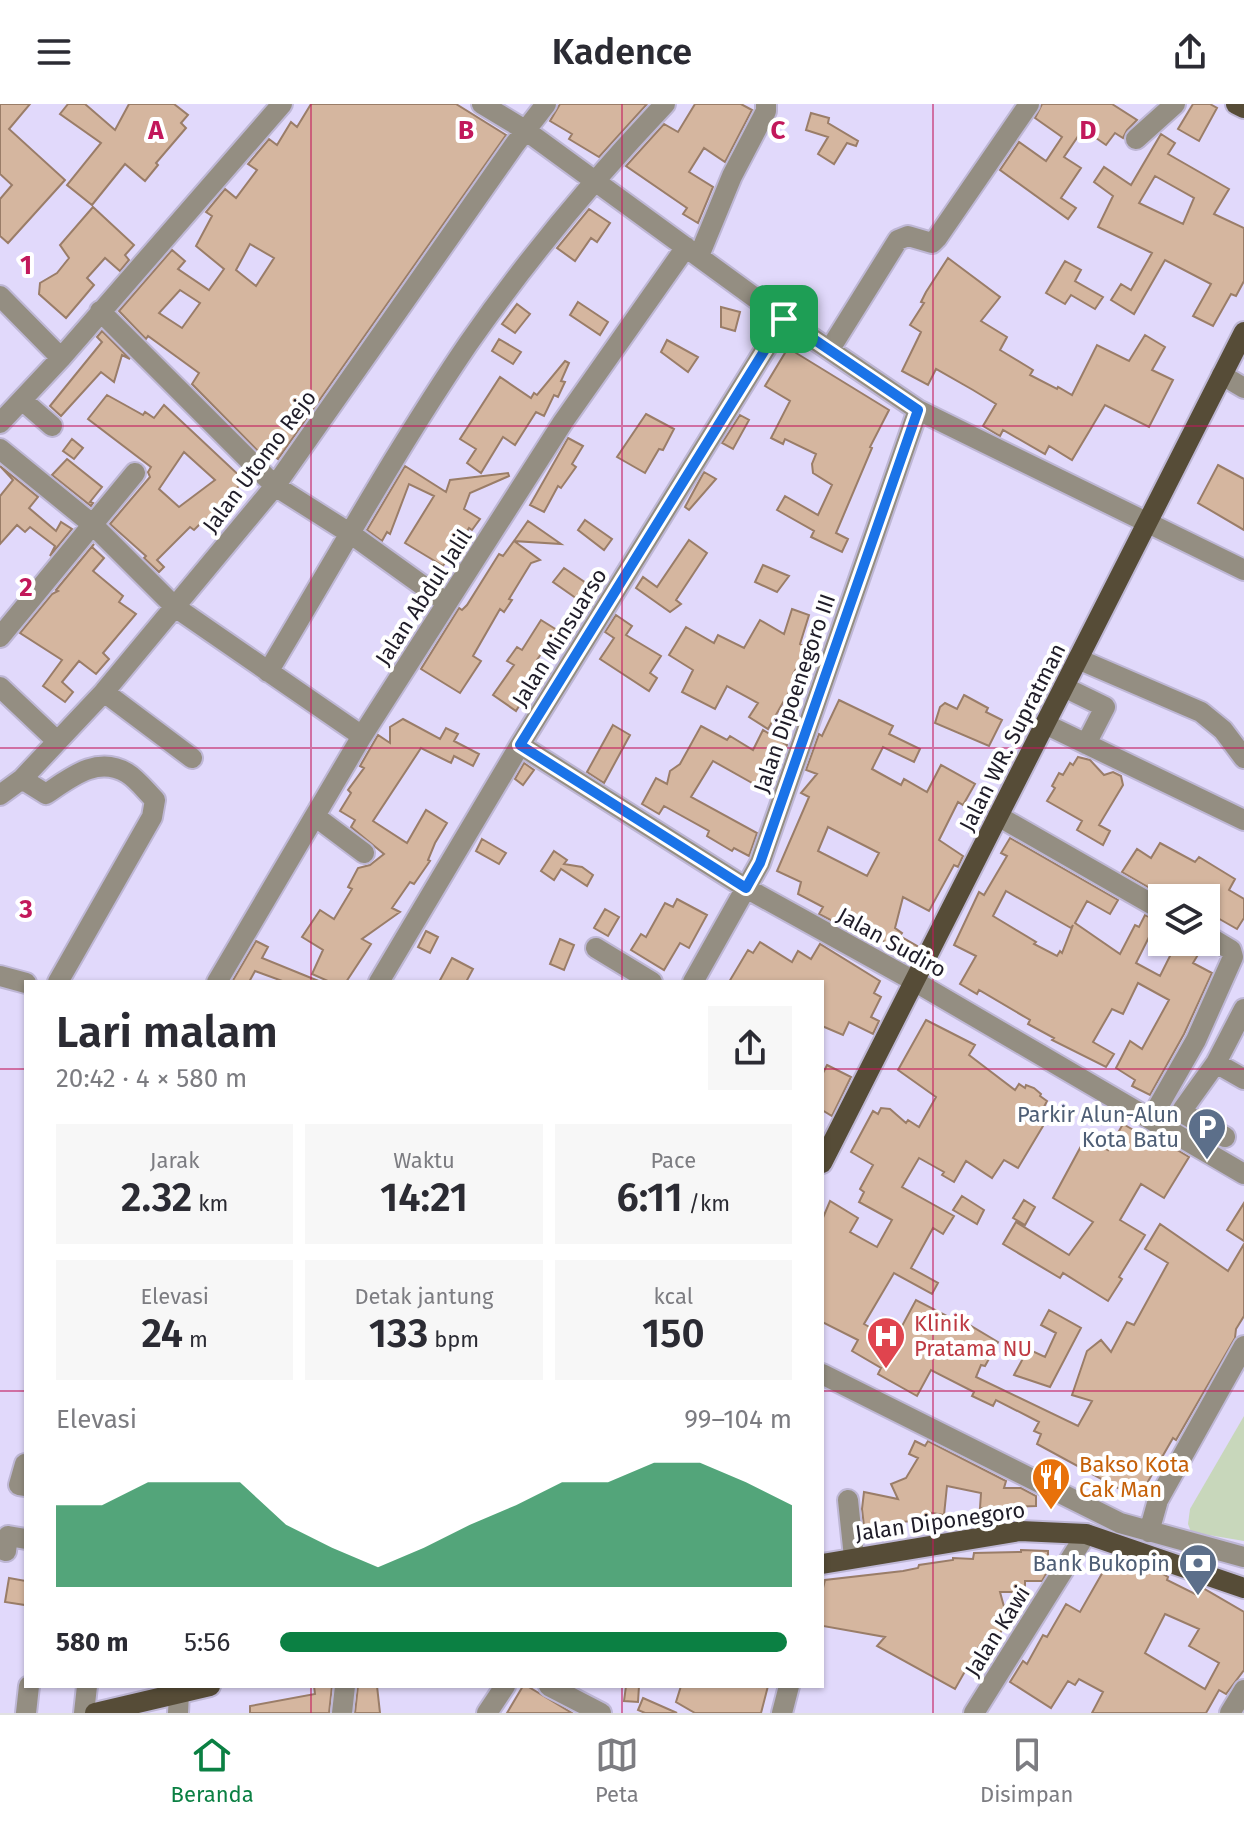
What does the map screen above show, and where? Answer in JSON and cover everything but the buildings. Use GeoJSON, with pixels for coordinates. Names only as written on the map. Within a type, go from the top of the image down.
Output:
{"type":"FeatureCollection","features":[{"type":"Feature","properties":{"kind":"main road"},"geometry":{"type":"LineString","coordinates":[[1236,104],[1244,108]]}},
{"type":"Feature","properties":{"kind":"main road","name":"Jalan WR. Supratman"},"geometry":{"type":"LineString","coordinates":[[824,1159],[1244,332]]}},
{"type":"Feature","properties":{"kind":"main road","name":"Jalan Diponegoro"},"geometry":{"type":"LineString","coordinates":[[824,1564],[1020,1531],[1086,1534],[1244,1588]]}},
{"type":"Feature","properties":{"kind":"main road"},"geometry":{"type":"LineString","coordinates":[[95,1713],[178,1703],[206,1688]]}},
{"type":"Feature","properties":{"kind":"street"},"geometry":{"type":"LineString","coordinates":[[0,423],[61,358],[282,104]]}},
{"type":"Feature","properties":{"kind":"street"},"geometry":{"type":"LineString","coordinates":[[482,104],[525,130],[784,319],[918,410],[1244,570]]}},
{"type":"Feature","properties":{"kind":"street","name":"Jalan Utomo Rejo"},"geometry":{"type":"LineString","coordinates":[[1,793],[22,779],[104,692],[275,486],[546,104]]}},
{"type":"Feature","properties":{"kind":"street"},"geometry":{"type":"LineString","coordinates":[[268,672],[418,420],[470,341],[594,179],[665,104]]}},
{"type":"Feature","properties":{"kind":"street","name":"Jalan Abdul Jalil"},"geometry":{"type":"LineString","coordinates":[[218,980],[362,736],[563,422],[692,252],[766,111],[766,104]]}},
{"type":"Feature","properties":{"kind":"street"},"geometry":{"type":"LineString","coordinates":[[830,349],[898,240],[908,236],[932,243],[937,238],[1029,104]]}},
{"type":"Feature","properties":{"kind":"street"},"geometry":{"type":"LineString","coordinates":[[1136,139],[1175,104]]}},
{"type":"Feature","properties":{"kind":"street"},"geometry":{"type":"LineString","coordinates":[[0,296],[61,358]]}},
{"type":"Feature","properties":{"kind":"street"},"geometry":{"type":"LineString","coordinates":[[100,311],[275,486],[351,534],[447,603]]}},
{"type":"Feature","properties":{"kind":"street","name":"Jalan Minsuarso"},"geometry":{"type":"LineString","coordinates":[[380,980],[520,745],[784,319]]}},
{"type":"Feature","properties":{"kind":"street"},"geometry":{"type":"LineString","coordinates":[[1222,375],[1244,388]]}},
{"type":"Feature","properties":{"kind":"street"},"geometry":{"type":"LineString","coordinates":[[22,400],[52,426]]}},
{"type":"Feature","properties":{"kind":"street","name":"Jalan Dipoenegoro III"},"geometry":{"type":"LineString","coordinates":[[694,980],[760,863],[918,410]]}},
{"type":"Feature","properties":{"kind":"street"},"geometry":{"type":"LineString","coordinates":[[0,449],[92,524],[175,607],[362,736]]}},
{"type":"Feature","properties":{"kind":"street"},"geometry":{"type":"LineString","coordinates":[[0,637],[135,473]]}},
{"type":"Feature","properties":{"kind":"street"},"geometry":{"type":"LineString","coordinates":[[1078,659],[1201,712],[1223,730],[1244,758]]}},
{"type":"Feature","properties":{"kind":"street"},"geometry":{"type":"LineString","coordinates":[[0,687],[57,741]]}},
{"type":"Feature","properties":{"kind":"street"},"geometry":{"type":"LineString","coordinates":[[1064,687],[1105,707],[1086,744]]}},
{"type":"Feature","properties":{"kind":"street"},"geometry":{"type":"LineString","coordinates":[[104,692],[192,758]]}},
{"type":"Feature","properties":{"kind":"street"},"geometry":{"type":"LineString","coordinates":[[1045,724],[1244,820]]}},
{"type":"Feature","properties":{"kind":"street","name":"Jalan Sudiro"},"geometry":{"type":"LineString","coordinates":[[520,745],[746,888],[914,981],[1244,1174]]}},
{"type":"Feature","properties":{"kind":"street"},"geometry":{"type":"LineString","coordinates":[[22,779],[46,794],[82,770],[114,768],[128,773],[155,800],[152,817],[59,980]]}},
{"type":"Feature","properties":{"kind":"street"},"geometry":{"type":"LineString","coordinates":[[998,816],[1148,902]]}},
{"type":"Feature","properties":{"kind":"street"},"geometry":{"type":"LineString","coordinates":[[316,817],[364,853]]}},
{"type":"Feature","properties":{"kind":"street"},"geometry":{"type":"LineString","coordinates":[[1151,1119],[1196,1040],[1233,957],[1231,950],[1220,943]]}},
{"type":"Feature","properties":{"kind":"street"},"geometry":{"type":"LineString","coordinates":[[596,948],[649,980]]}},
{"type":"Feature","properties":{"kind":"street"},"geometry":{"type":"LineString","coordinates":[[0,976],[24,982]]}},
{"type":"Feature","properties":{"kind":"street"},"geometry":{"type":"LineString","coordinates":[[1225,1137],[1183,1112],[1183,1109],[1216,1063],[1244,1009]]}},
{"type":"Feature","properties":{"kind":"street"},"geometry":{"type":"LineString","coordinates":[[1216,1063],[1244,1079]]}},
{"type":"Feature","properties":{"kind":"street"},"geometry":{"type":"LineString","coordinates":[[1149,1532],[1158,1500],[1244,1346]]}},
{"type":"Feature","properties":{"kind":"street"},"geometry":{"type":"LineString","coordinates":[[824,1375],[1102,1514],[1149,1532],[1244,1557]]}},
{"type":"Feature","properties":{"kind":"street"},"geometry":{"type":"LineString","coordinates":[[24,1468],[19,1485],[24,1486]]}},
{"type":"Feature","properties":{"kind":"street"},"geometry":{"type":"LineString","coordinates":[[848,1500],[854,1557]]}},
{"type":"Feature","properties":{"kind":"street","name":"Jalan Kawi"},"geometry":{"type":"LineString","coordinates":[[974,1713],[1086,1534]]}},
{"type":"Feature","properties":{"kind":"street"},"geometry":{"type":"LineString","coordinates":[[0,1549],[6,1551],[8,1536],[24,1539]]}},
{"type":"Feature","properties":{"kind":"street"},"geometry":{"type":"LineString","coordinates":[[26,1713],[29,1688]]}},
{"type":"Feature","properties":{"kind":"street"},"geometry":{"type":"LineString","coordinates":[[84,1713],[87,1688]]}},
{"type":"Feature","properties":{"kind":"street"},"geometry":{"type":"LineString","coordinates":[[342,1713],[345,1688]]}},
{"type":"Feature","properties":{"kind":"street"},"geometry":{"type":"LineString","coordinates":[[487,1713],[504,1688]]}},
{"type":"Feature","properties":{"kind":"street"},"geometry":{"type":"LineString","coordinates":[[553,1688],[601,1713]]}},
{"type":"Feature","properties":{"kind":"street"},"geometry":{"type":"LineString","coordinates":[[782,1713],[788,1688]]}},
{"type":"Feature","properties":{"kind":"street"},"geometry":{"type":"LineString","coordinates":[[1230,1713],[1244,1690]]}},
{"type":"Feature","properties":{"kind":"green space"},"geometry":{"type":"Polygon","coordinates":[[[1244,1416],[1244,1541],[1191,1532],[1188,1524],[1190,1509],[1244,1416]]]}},
{"type":"Feature","properties":{"kind":"place","name":"Parkir Alun-Alun Kota Batu"},"geometry":{"type":"Point","coordinates":[1207,1161]}},
{"type":"Feature","properties":{"kind":"place","name":"Klinik Pratama NU"},"geometry":{"type":"Point","coordinates":[886,1370]}},
{"type":"Feature","properties":{"kind":"place","name":"Bakso Kota Cak Man"},"geometry":{"type":"Point","coordinates":[1051,1511]}},
{"type":"Feature","properties":{"kind":"place","name":"Bank Bukopin"},"geometry":{"type":"Point","coordinates":[1198,1597]}},
{"type":"Feature","properties":{"kind":"route"},"geometry":{"type":"LineString","coordinates":[[784,319],[918,410],[760,863],[746,888],[520,745],[784,319]]}}]}
